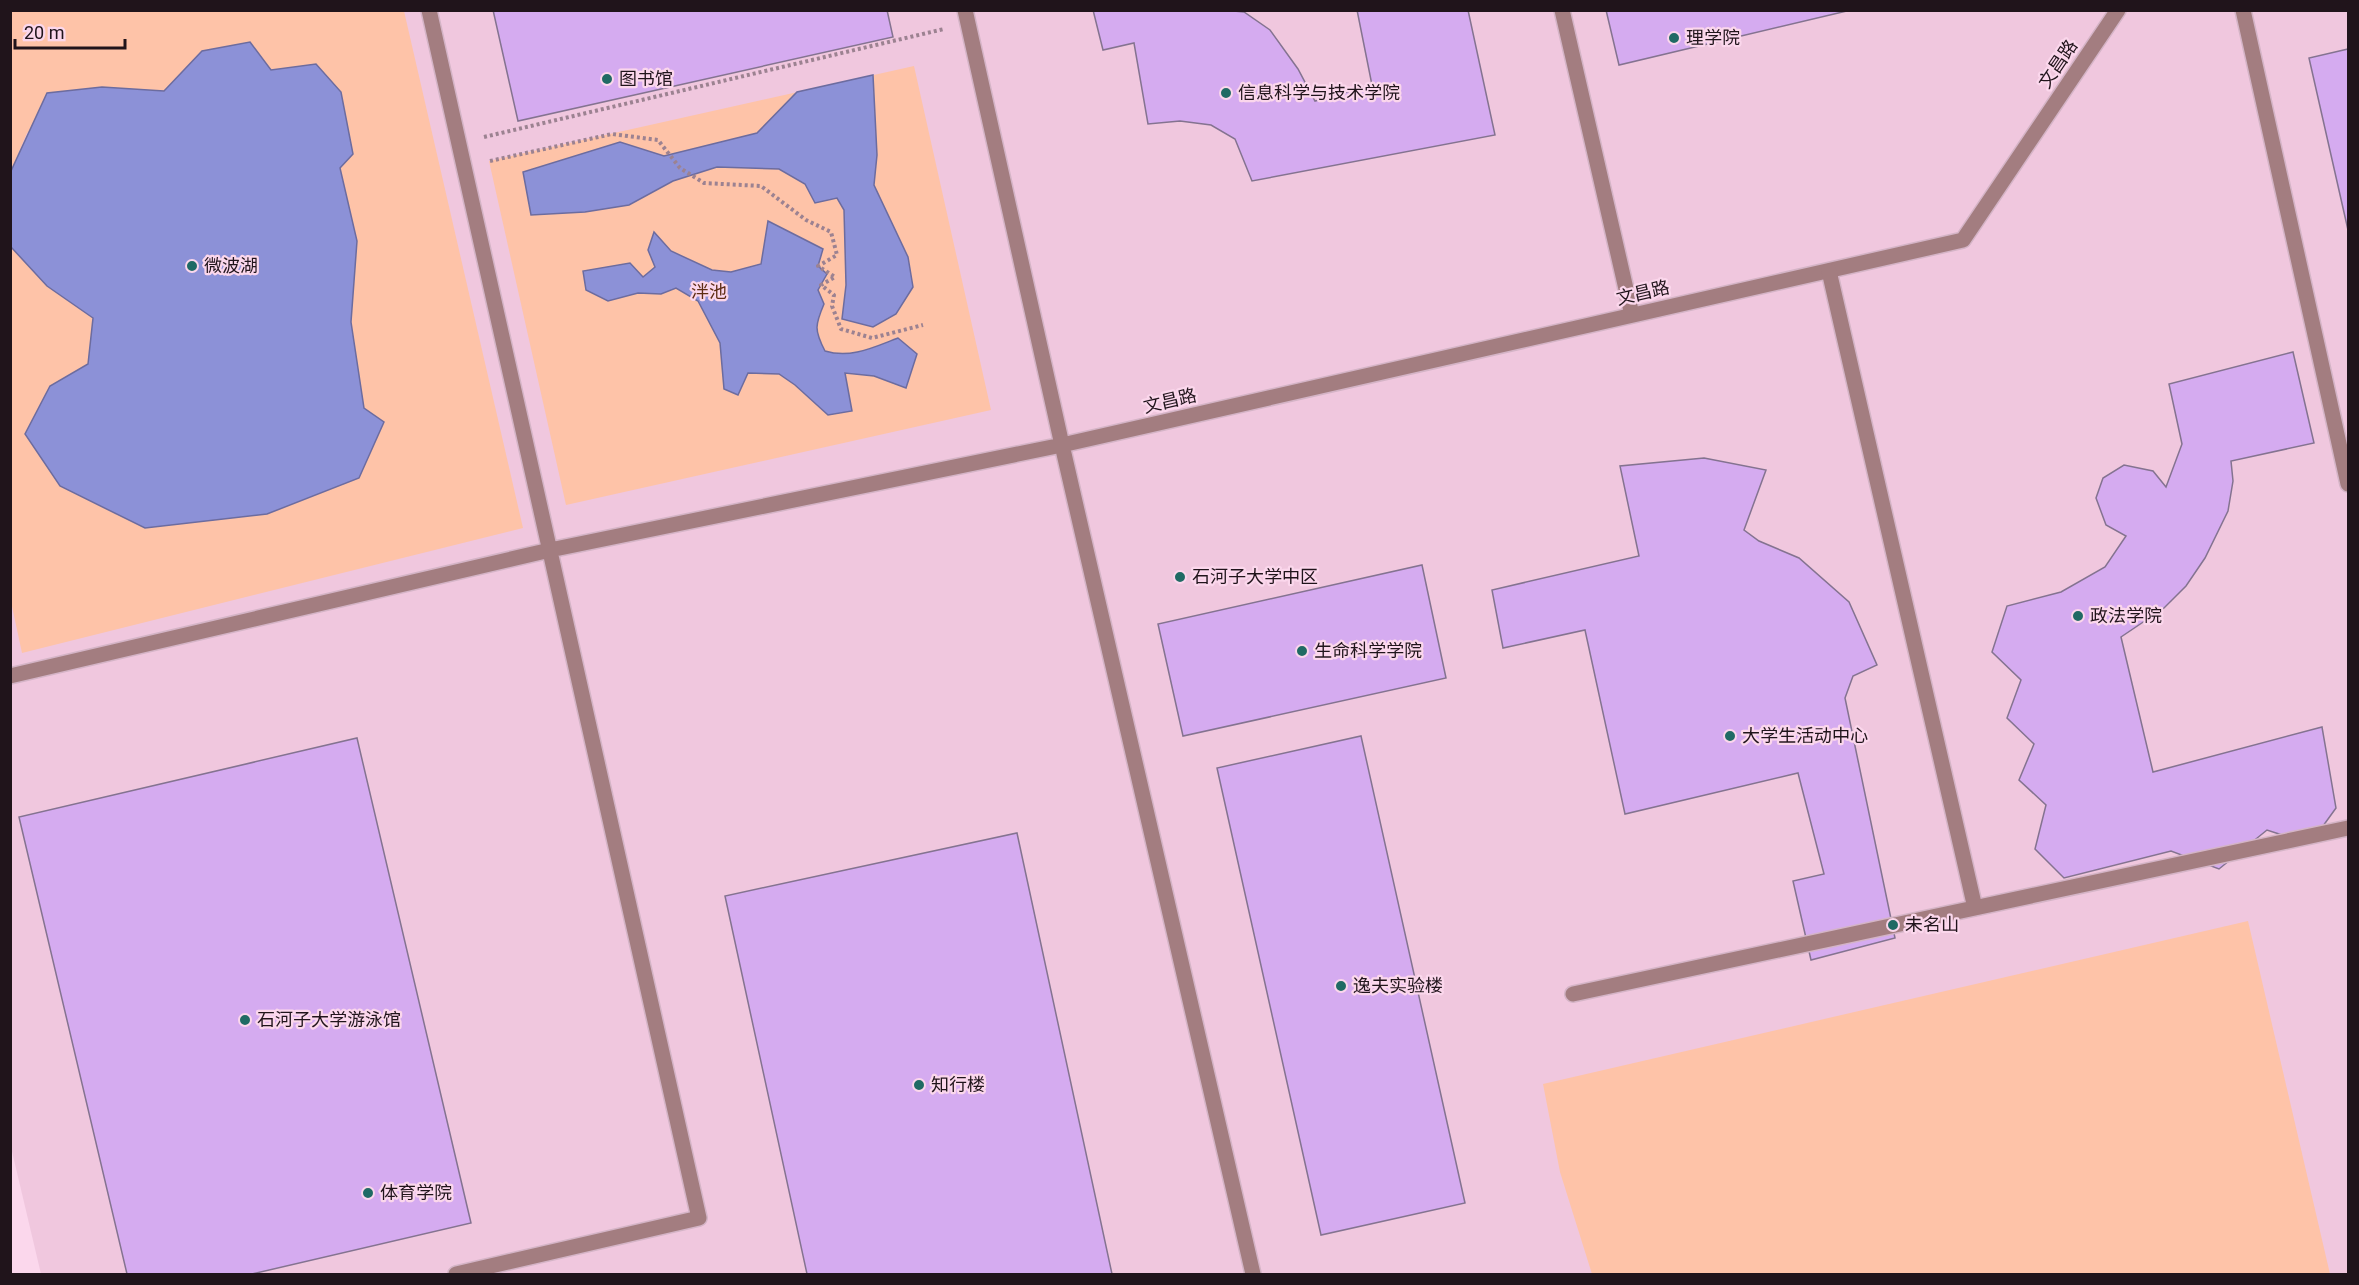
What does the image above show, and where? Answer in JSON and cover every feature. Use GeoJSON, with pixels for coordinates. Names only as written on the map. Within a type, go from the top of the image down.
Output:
{"type":"FeatureCollection","features":[{"type":"Feature","properties":{"kind":"street"},"geometry":{"type":"LineString","coordinates":[[429,10],[699,1218],[456,1275]]}},
{"type":"Feature","properties":{"kind":"street"},"geometry":{"type":"LineString","coordinates":[[1562,10],[1632,315]]}},
{"type":"Feature","properties":{"kind":"street","name":"文昌路"},"geometry":{"type":"LineString","coordinates":[[10,676],[550,550],[1062,445],[1963,240],[2118,10]]}},
{"type":"Feature","properties":{"kind":"street"},"geometry":{"type":"LineString","coordinates":[[2243,10],[2349,483]]}},
{"type":"Feature","properties":{"kind":"street"},"geometry":{"type":"LineString","coordinates":[[967,17],[1062,445],[1253,1275]]}},
{"type":"Feature","properties":{"kind":"street"},"geometry":{"type":"LineString","coordinates":[[1829,271],[1975,908]]}},
{"type":"Feature","properties":{"kind":"street"},"geometry":{"type":"LineString","coordinates":[[1573,994],[2349,828]]}},
{"type":"Feature","properties":{"kind":"path"},"geometry":{"type":"LineString","coordinates":[[459,142],[967,17]]}},
{"type":"Feature","properties":{"kind":"path"},"geometry":{"type":"LineString","coordinates":[[464,166],[612,134],[658,140],[680,168],[704,183],[761,186],[806,220],[831,232],[837,255],[818,266],[835,277],[821,285],[834,295],[832,306],[841,329],[872,338],[923,325]]}},
{"type":"Feature","properties":{"kind":"shaded area","name":"石河子大学中区"},"geometry":{"type":"Polygon","coordinates":[[[10,11],[2348,11],[2348,1274],[41,1274],[10,1143],[10,11]]]}},
{"type":"Feature","properties":{"kind":"green space"},"geometry":{"type":"Polygon","coordinates":[[[11,11],[404,11],[523,528],[22,653],[10,597],[11,247],[47,286],[93,317],[88,364],[50,386],[267,514],[359,478],[384,422],[364,408],[351,322],[357,241],[340,168],[271,70],[202,51],[164,91],[102,87],[27,133],[11,171],[11,11]]]}},
{"type":"Feature","properties":{"kind":"green space","name":"泮池"},"geometry":{"type":"Polygon","coordinates":[[[914,66],[991,410],[566,505],[489,161],[914,66]]]}},
{"type":"Feature","properties":{"kind":"green space"},"geometry":{"type":"Polygon","coordinates":[[[2248,921],[2330,1274],[1592,1274],[1560,1172],[1543,1084],[2248,921]]]}},
{"type":"Feature","properties":{"kind":"water","name":"微波湖"},"geometry":{"type":"Polygon","coordinates":[[[250,42],[271,70],[316,64],[341,92],[353,154],[340,168],[357,241],[351,322],[364,408],[384,422],[359,478],[267,514],[145,528],[60,486],[25,434],[50,386],[88,364],[93,318],[47,286],[11,247],[11,171],[47,93],[102,87],[164,91],[202,51],[250,42]]]}},
{"type":"Feature","properties":{"kind":"water"},"geometry":{"type":"Polygon","coordinates":[[[873,75],[877,155],[874,185],[908,257],[913,287],[896,314],[873,327],[842,319],[846,285],[844,210],[837,198],[815,203],[805,184],[779,169],[717,167],[673,181],[629,205],[585,212],[531,215],[523,172],[620,142],[664,156],[757,133],[797,92],[873,75]]]}},
{"type":"Feature","properties":{"kind":"water"},"geometry":{"type":"Polygon","coordinates":[[[768,221],[823,249],[818,266],[827,274],[818,290],[824,304],[817,328],[825,351],[853,353],[898,338],[917,354],[906,388],[874,376],[845,373],[852,411],[828,415],[795,385],[779,374],[748,373],[738,395],[724,389],[720,343],[698,301],[676,288],[661,294],[638,293],[608,301],[586,290],[583,271],[630,263],[643,277],[655,267],[648,250],[654,232],[671,251],[712,270],[731,272],[761,264],[768,221]]]}},
{"type":"Feature","properties":{"kind":"building","name":"图书馆"},"geometry":{"type":"Polygon","coordinates":[[[493,10],[887,10],[893,37],[518,121],[493,10]]]}},
{"type":"Feature","properties":{"kind":"building","name":"信息科学与技术学院"},"geometry":{"type":"Polygon","coordinates":[[[1093,10],[1244,12],[1270,30],[1298,69],[1315,101],[1372,85],[1357,10],[1468,10],[1495,135],[1252,181],[1235,139],[1211,125],[1180,121],[1148,124],[1134,43],[1103,50],[1093,10]]]}},
{"type":"Feature","properties":{"kind":"building","name":"理学院"},"geometry":{"type":"Polygon","coordinates":[[[1606,10],[1851,10],[1619,65],[1606,10]]]}},
{"type":"Feature","properties":{"kind":"building"},"geometry":{"type":"Polygon","coordinates":[[[2348,49],[2348,230],[2309,58],[2348,49]]]}},
{"type":"Feature","properties":{"kind":"building","name":"政法学院"},"geometry":{"type":"Polygon","coordinates":[[[2293,352],[2314,443],[2231,461],[2233,481],[2228,511],[2205,558],[2186,586],[2164,608],[2121,637],[2153,772],[2322,727],[2336,808],[2310,844],[2267,830],[2219,869],[2171,851],[2064,878],[2035,849],[2046,805],[2019,780],[2034,744],[2007,718],[2021,680],[1992,652],[2007,606],[2061,592],[2105,567],[2126,536],[2106,525],[2096,498],[2103,478],[2124,465],[2153,471],[2166,487],[2182,444],[2169,384],[2293,352]]]}},
{"type":"Feature","properties":{"kind":"building","name":"大学生活动中心"},"geometry":{"type":"Polygon","coordinates":[[[1704,458],[1766,470],[1744,530],[1759,541],[1799,558],[1849,602],[1877,665],[1853,676],[1845,698],[1895,938],[1811,960],[1793,881],[1824,874],[1798,773],[1625,814],[1585,630],[1503,648],[1492,590],[1639,556],[1620,466],[1704,458]]]}},
{"type":"Feature","properties":{"kind":"building","name":"生命科学学院"},"geometry":{"type":"Polygon","coordinates":[[[1422,565],[1446,678],[1183,736],[1158,624],[1422,565]]]}},
{"type":"Feature","properties":{"kind":"building","name":"逸夫实验楼"},"geometry":{"type":"Polygon","coordinates":[[[1361,736],[1465,1203],[1321,1235],[1217,768],[1361,736]]]}},
{"type":"Feature","properties":{"kind":"building","name":"石河子大学游泳馆"},"geometry":{"type":"Polygon","coordinates":[[[357,738],[471,1223],[252,1274],[127,1274],[19,817],[357,738]]]}},
{"type":"Feature","properties":{"kind":"building","name":"知行楼"},"geometry":{"type":"Polygon","coordinates":[[[1017,833],[1112,1274],[807,1274],[725,896],[1017,833]]]}},
{"type":"Feature","properties":{"kind":"place","name":"理学院"},"geometry":{"type":"Point","coordinates":[1674,38]}},
{"type":"Feature","properties":{"kind":"place","name":"图书馆"},"geometry":{"type":"Point","coordinates":[607,79]}},
{"type":"Feature","properties":{"kind":"place","name":"信息科学与技术学院"},"geometry":{"type":"Point","coordinates":[1226,93]}},
{"type":"Feature","properties":{"kind":"place","name":"微波湖"},"geometry":{"type":"Point","coordinates":[192,266]}},
{"type":"Feature","properties":{"kind":"place","name":"石河子大学中区"},"geometry":{"type":"Point","coordinates":[1180,577]}},
{"type":"Feature","properties":{"kind":"place","name":"政法学院"},"geometry":{"type":"Point","coordinates":[2078,616]}},
{"type":"Feature","properties":{"kind":"place","name":"生命科学学院"},"geometry":{"type":"Point","coordinates":[1302,651]}},
{"type":"Feature","properties":{"kind":"place","name":"大学生活动中心"},"geometry":{"type":"Point","coordinates":[1730,736]}},
{"type":"Feature","properties":{"kind":"place","name":"未名山"},"geometry":{"type":"Point","coordinates":[1893,925]}},
{"type":"Feature","properties":{"kind":"place","name":"逸夫实验楼"},"geometry":{"type":"Point","coordinates":[1341,986]}},
{"type":"Feature","properties":{"kind":"place","name":"石河子大学游泳馆"},"geometry":{"type":"Point","coordinates":[245,1020]}},
{"type":"Feature","properties":{"kind":"place","name":"知行楼"},"geometry":{"type":"Point","coordinates":[919,1085]}},
{"type":"Feature","properties":{"kind":"place","name":"体育学院"},"geometry":{"type":"Point","coordinates":[368,1193]}}]}
